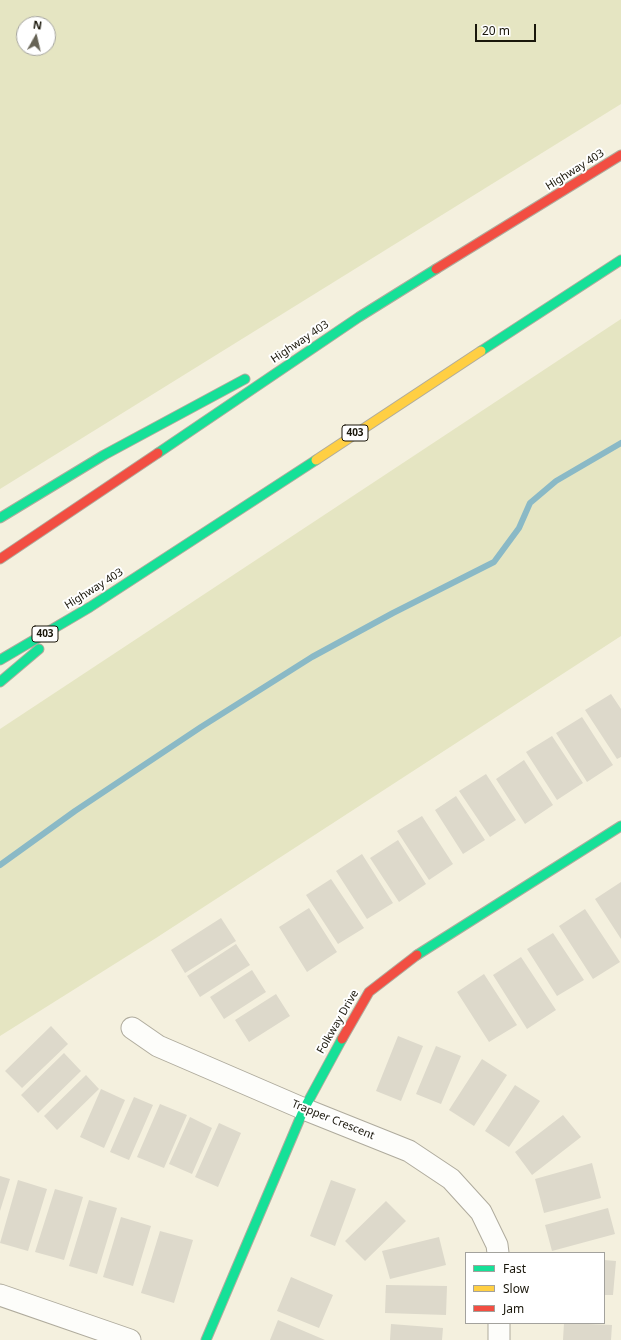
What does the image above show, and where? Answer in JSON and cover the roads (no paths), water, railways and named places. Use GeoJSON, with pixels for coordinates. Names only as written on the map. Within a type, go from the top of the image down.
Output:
{"type":"FeatureCollection","features":[{"type":"Feature","properties":{"kind":"main road","name":"Highway 403"},"geometry":{"type":"LineString","coordinates":[[0,560],[358,317],[621,155]]}},
{"type":"Feature","properties":{"kind":"main road","name":"Highway 403"},"geometry":{"type":"LineString","coordinates":[[0,660],[90,607],[621,260]]}},
{"type":"Feature","properties":{"kind":"main road"},"geometry":{"type":"LineString","coordinates":[[276,362],[358,317]]}},
{"type":"Feature","properties":{"kind":"main road"},"geometry":{"type":"LineString","coordinates":[[0,518],[104,455],[255,373]]}},
{"type":"Feature","properties":{"kind":"main road"},"geometry":{"type":"LineString","coordinates":[[0,682],[90,607]]}},
{"type":"Feature","properties":{"kind":"main road","name":"Folkway Drive"},"geometry":{"type":"LineString","coordinates":[[206,1340],[304,1110],[369,992],[408,961],[621,826]]}},
{"type":"Feature","properties":{"kind":"street","name":"Trapper Crescent"},"geometry":{"type":"LineString","coordinates":[[132,1028],[158,1046],[304,1110],[409,1151],[451,1179],[481,1212],[497,1245],[498,1252]]}},
{"type":"Feature","properties":{"kind":"street"},"geometry":{"type":"LineString","coordinates":[[0,1295],[130,1340]]}},
{"type":"Feature","properties":{"kind":"street"},"geometry":{"type":"LineString","coordinates":[[499,1324],[499,1340]]}},
{"type":"Feature","properties":{"kind":"waterway"},"geometry":{"type":"LineString","coordinates":[[0,865],[75,811],[201,727],[312,657],[393,613],[494,562],[519,528],[530,503],[556,481],[621,443]]}}]}
